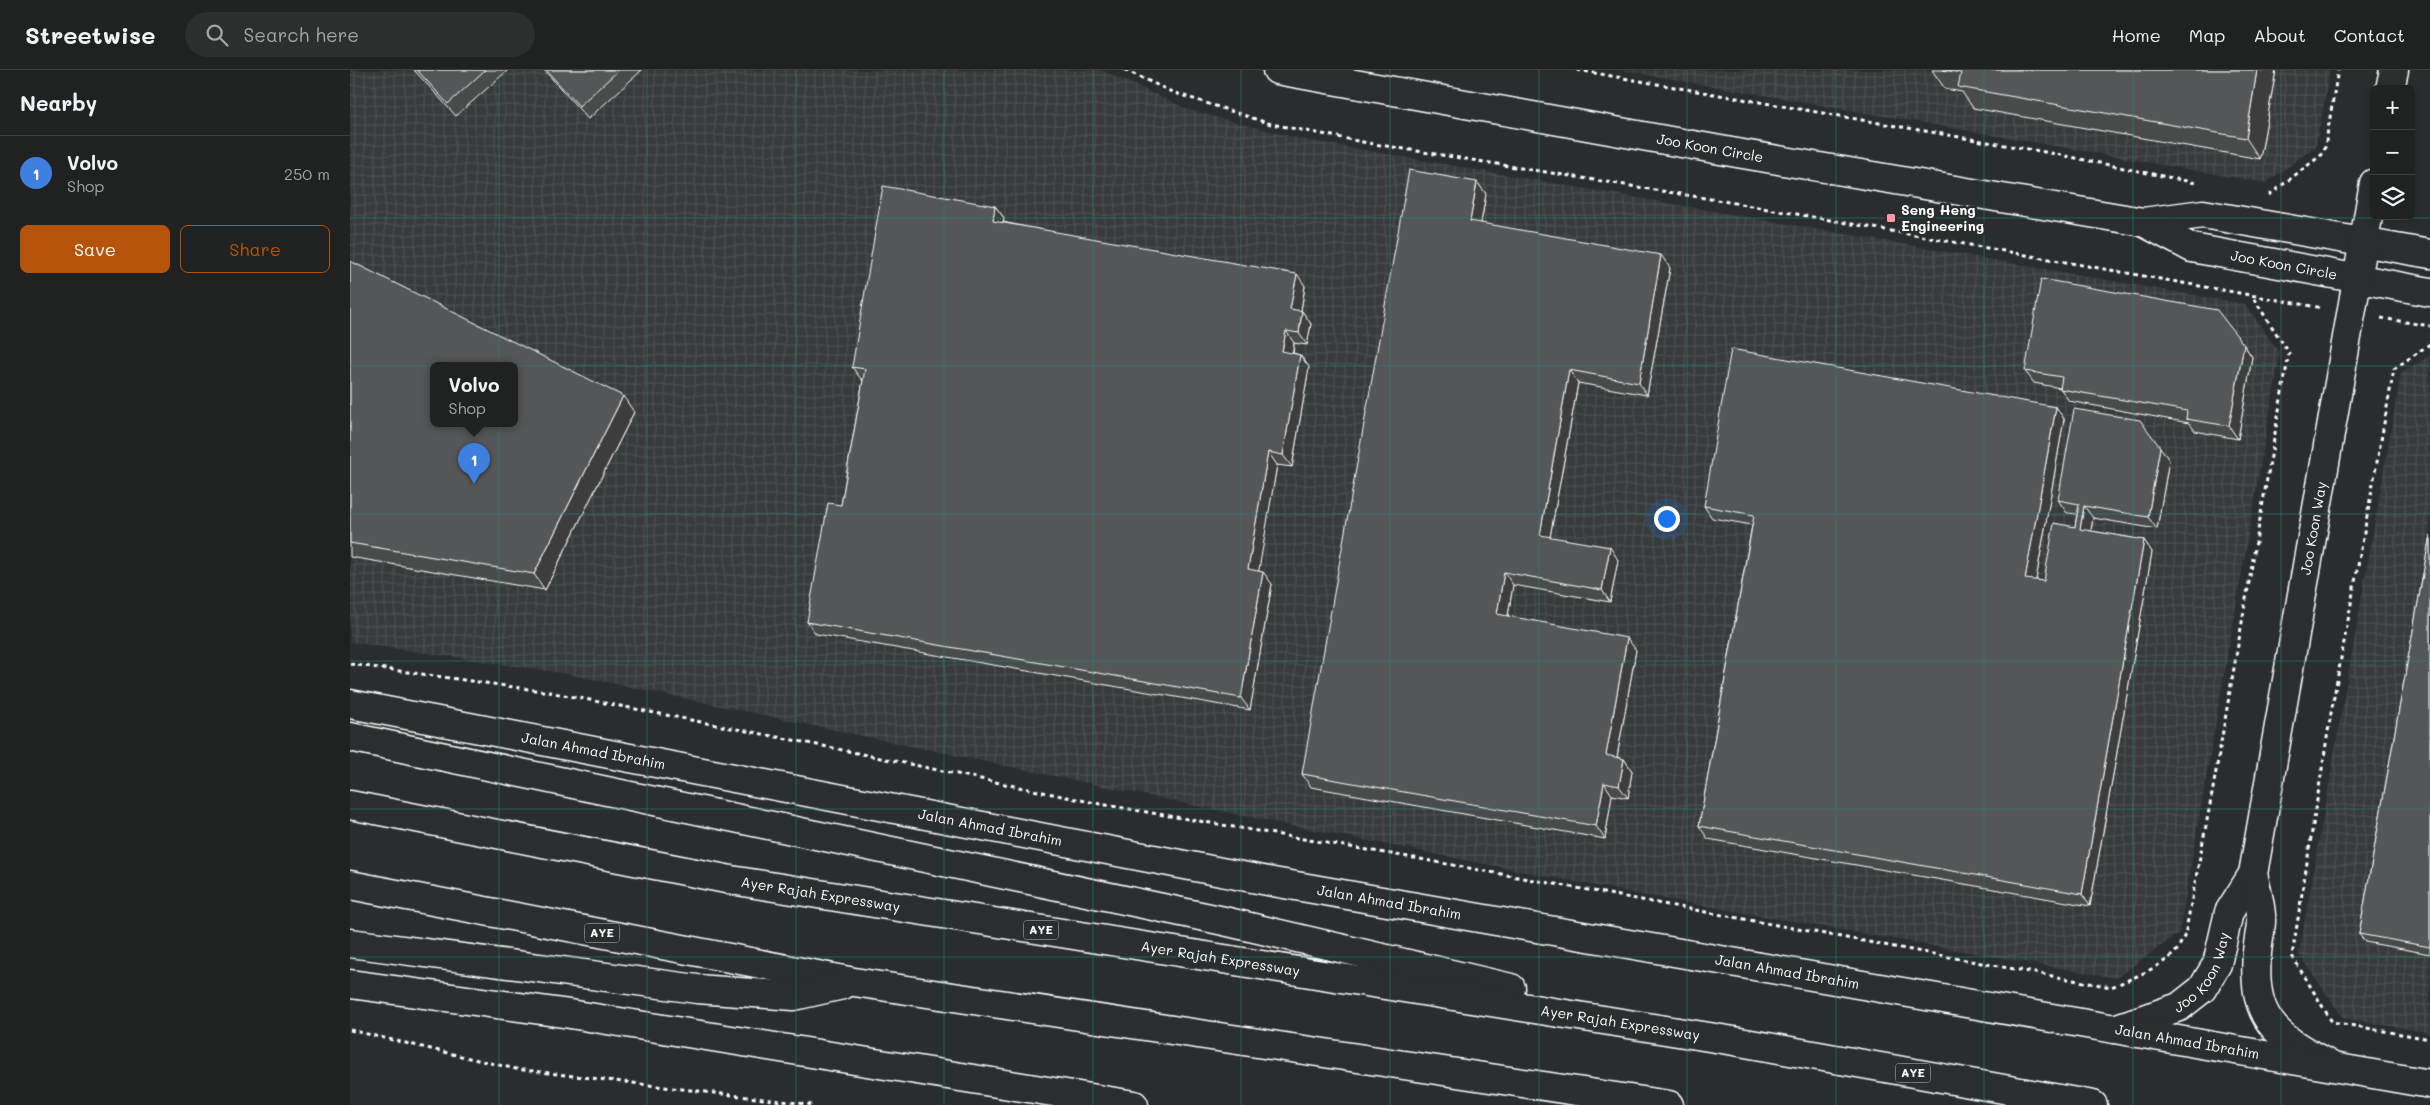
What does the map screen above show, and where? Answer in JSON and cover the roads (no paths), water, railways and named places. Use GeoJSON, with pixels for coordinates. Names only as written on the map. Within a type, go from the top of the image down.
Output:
{"type":"FeatureCollection","features":[{"type":"Feature","properties":{"kind":"main road","name":"Joo Koon Circle"},"geometry":{"type":"LineString","coordinates":[[1277,70],[1737,153],[2143,222],[2203,214],[2430,254]]}},
{"type":"Feature","properties":{"kind":"main road"},"geometry":{"type":"LineString","coordinates":[[2391,85],[2394,70]]}},
{"type":"Feature","properties":{"kind":"main road","name":"Joo Koon Way"},"geometry":{"type":"LineString","coordinates":[[2336,1068],[2295,1046],[2267,1020],[2256,989],[2257,952],[2261,916],[2253,874],[2370,207]]}},
{"type":"Feature","properties":{"kind":"main road","name":"Joo Koon Circle"},"geometry":{"type":"LineString","coordinates":[[2143,222],[2192,248],[2430,292]]}},
{"type":"Feature","properties":{"kind":"main road","name":"Jalan Ahmad Ibrahim"},"geometry":{"type":"LineString","coordinates":[[350,704],[1273,882],[2430,1084]]}},
{"type":"Feature","properties":{"kind":"main road"},"geometry":{"type":"LineString","coordinates":[[350,737],[1224,921],[1734,1041]]}},
{"type":"Feature","properties":{"kind":"main road","name":"Ayer Rajah Expressway"},"geometry":{"type":"LineString","coordinates":[[350,805],[731,880],[1734,1041],[2093,1105]]}},
{"type":"Feature","properties":{"kind":"main road","name":"Joo Koon Way"},"geometry":{"type":"LineString","coordinates":[[2114,1029],[2179,1007],[2202,989],[2217,964],[2229,912],[2253,874]]}},
{"type":"Feature","properties":{"kind":"main road","name":"AYE"},"geometry":{"type":"LineString","coordinates":[[350,885],[854,982],[1669,1105]]}},
{"type":"Feature","properties":{"kind":"main road"},"geometry":{"type":"LineString","coordinates":[[350,944],[697,989],[794,996],[854,982]]}},
{"type":"Feature","properties":{"kind":"main road"},"geometry":{"type":"LineString","coordinates":[[350,984],[570,1014],[1129,1105]]}},
{"type":"Feature","properties":{"kind":"place","name":"Seng Heng Engineering"},"geometry":{"type":"Point","coordinates":[1891,218]}},
{"type":"Feature","properties":{"kind":"place","name":"Volvo"},"geometry":{"type":"Point","coordinates":[474,484]}}]}
